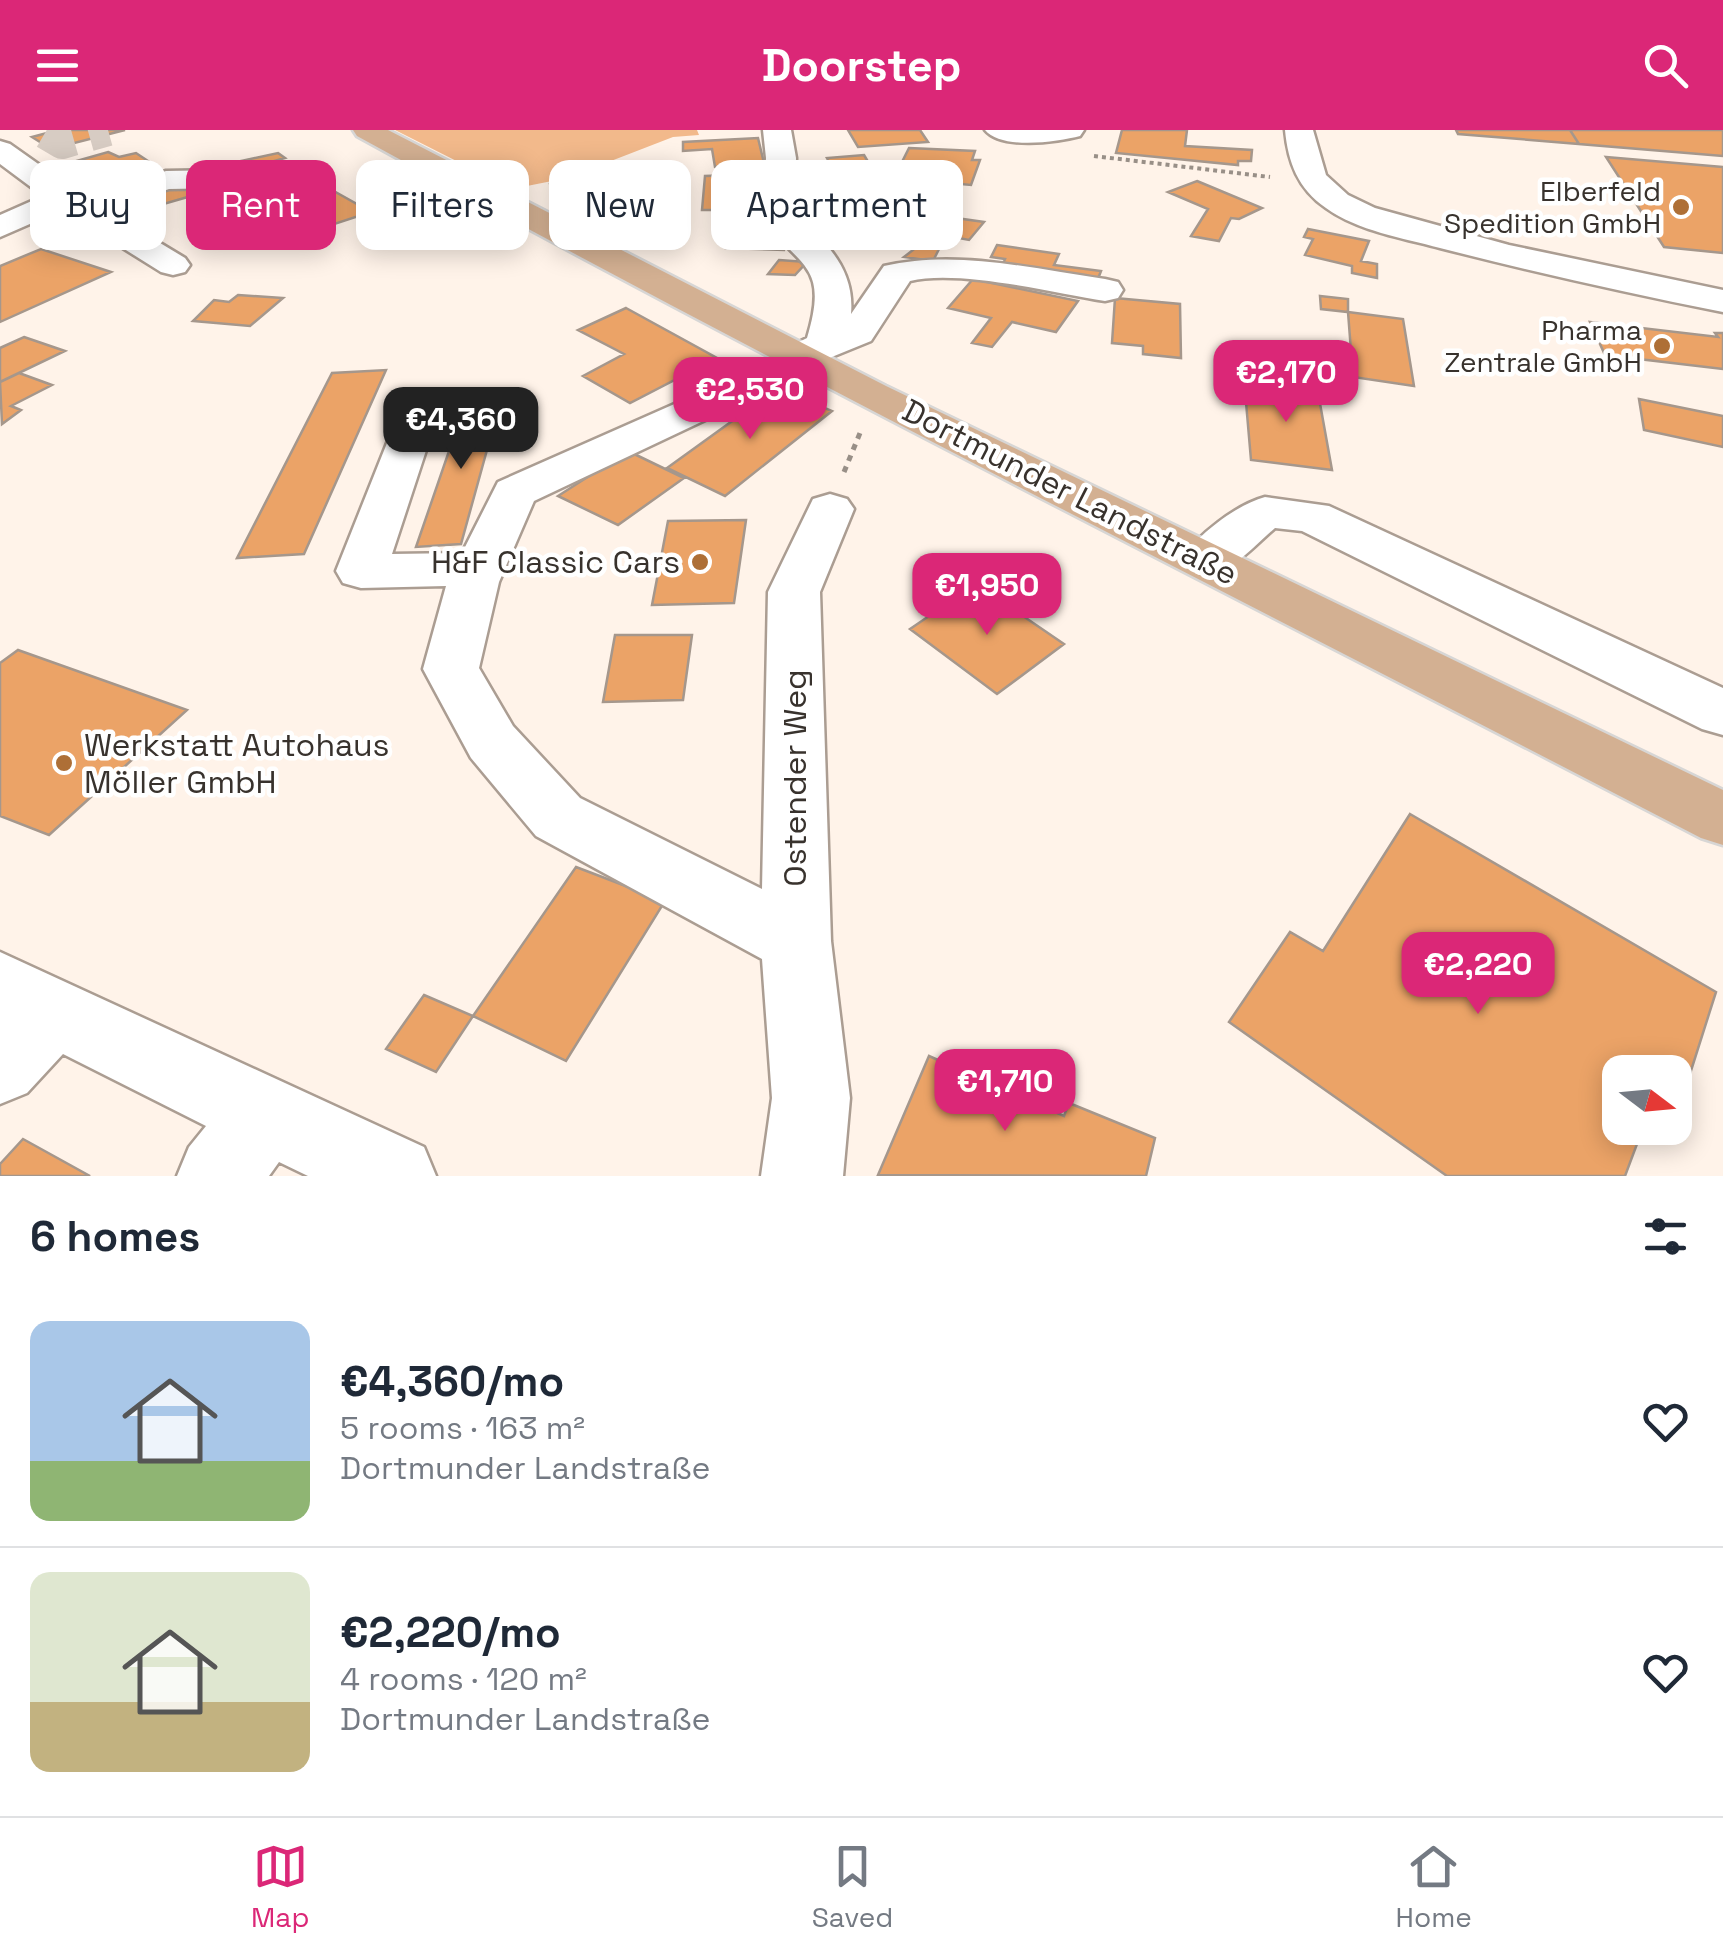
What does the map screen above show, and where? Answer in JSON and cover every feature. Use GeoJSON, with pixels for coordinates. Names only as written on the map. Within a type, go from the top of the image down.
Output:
{"type":"FeatureCollection","features":[{"type":"Feature","properties":{"kind":"main road","name":"Dortmunder Landstraße"},"geometry":{"type":"LineString","coordinates":[[367,130],[489,197],[813,350],[877,395],[1723,819]]}},
{"type":"Feature","properties":{"kind":"street"},"geometry":{"type":"LineString","coordinates":[[0,136],[21,130]]}},
{"type":"Feature","properties":{"kind":"street"},"geometry":{"type":"LineString","coordinates":[[777,130],[781,158],[779,218],[813,247],[827,266],[834,286],[836,311],[813,350]]}},
{"type":"Feature","properties":{"kind":"street"},"geometry":{"type":"LineString","coordinates":[[999,130],[1047,135],[1070,130]]}},
{"type":"Feature","properties":{"kind":"street"},"geometry":{"type":"LineString","coordinates":[[1299,130],[1305,165],[1316,183],[1337,202],[1382,221],[1474,246],[1723,301]]}},
{"type":"Feature","properties":{"kind":"street"},"geometry":{"type":"LineString","coordinates":[[0,150],[30,172]]}},
{"type":"Feature","properties":{"kind":"street"},"geometry":{"type":"LineString","coordinates":[[0,227],[30,217]]}},
{"type":"Feature","properties":{"kind":"street"},"geometry":{"type":"LineString","coordinates":[[149,250],[173,265]]}},
{"type":"Feature","properties":{"kind":"street"},"geometry":{"type":"LineString","coordinates":[[1669,290],[1682,272],[1708,266],[1723,268]]}},
{"type":"Feature","properties":{"kind":"street"},"geometry":{"type":"LineString","coordinates":[[813,350],[858,332],[897,274],[917,269],[952,268],[1106,290]]}},
{"type":"Feature","properties":{"kind":"street"},"geometry":{"type":"LineString","coordinates":[[722,396],[514,492],[479,569],[451,669],[492,742],[558,817],[796,942]]}},
{"type":"Feature","properties":{"kind":"street"},"geometry":{"type":"LineString","coordinates":[[410,432],[361,570],[479,569]]}},
{"type":"Feature","properties":{"kind":"street","name":"Ostender Weg"},"geometry":{"type":"LineString","coordinates":[[802,1176],[811,1098],[796,942],[794,592],[830,509]]}},
{"type":"Feature","properties":{"kind":"street"},"geometry":{"type":"LineString","coordinates":[[1206,560],[1266,512],[1312,518],[1723,713]]}},
{"type":"Feature","properties":{"kind":"street"},"geometry":{"type":"LineString","coordinates":[[0,1066],[26,998],[395,1176]]}},
{"type":"Feature","properties":{"kind":"street"},"geometry":{"type":"LineString","coordinates":[[218,1176],[266,1114]]}},
{"type":"Feature","properties":{"kind":"path"},"geometry":{"type":"LineString","coordinates":[[1126,160],[1316,183]]}},
{"type":"Feature","properties":{"kind":"path"},"geometry":{"type":"LineString","coordinates":[[830,509],[877,395]]}},
{"type":"Feature","properties":{"kind":"shaded area"},"geometry":{"type":"Polygon","coordinates":[[[395,130],[697,130],[699,135],[673,137],[614,160],[549,160],[549,182],[529,186],[529,160],[454,160],[395,130]]]}},
{"type":"Feature","properties":{"kind":"building"},"geometry":{"type":"Polygon","coordinates":[[[58,130],[125,130],[51,149],[32,137],[58,130]]]}},
{"type":"Feature","properties":{"kind":"building"},"geometry":{"type":"Polygon","coordinates":[[[848,130],[920,130],[928,142],[858,147],[848,130]]]}},
{"type":"Feature","properties":{"kind":"building"},"geometry":{"type":"Polygon","coordinates":[[[1122,130],[1187,130],[1185,146],[1252,150],[1251,161],[1238,161],[1238,165],[1116,153],[1122,130]]]}},
{"type":"Feature","properties":{"kind":"building"},"geometry":{"type":"Polygon","coordinates":[[[1456,130],[1570,130],[1579,144],[1458,134],[1456,130]]]}},
{"type":"Feature","properties":{"kind":"building"},"geometry":{"type":"Polygon","coordinates":[[[1570,130],[1723,130],[1723,156],[1579,144],[1570,130]]]}},
{"type":"Feature","properties":{"kind":"building"},"geometry":{"type":"Polygon","coordinates":[[[758,138],[763,160],[714,160],[712,149],[683,151],[683,142],[758,138]]]}},
{"type":"Feature","properties":{"kind":"building"},"geometry":{"type":"Polygon","coordinates":[[[909,148],[975,151],[972,160],[980,160],[971,185],[963,184],[963,160],[903,160],[909,148]]]}},
{"type":"Feature","properties":{"kind":"building"},"geometry":{"type":"Polygon","coordinates":[[[108,152],[119,157],[136,153],[146,160],[80,160],[108,152]]]}},
{"type":"Feature","properties":{"kind":"building"},"geometry":{"type":"Polygon","coordinates":[[[278,153],[285,158],[278,160],[246,160],[278,153]]]}},
{"type":"Feature","properties":{"kind":"building"},"geometry":{"type":"Polygon","coordinates":[[[864,155],[867,160],[828,160],[864,155]]]}},
{"type":"Feature","properties":{"kind":"building","name":"Elberfeld Spedition GmbH"},"geometry":{"type":"Polygon","coordinates":[[[1606,157],[1723,167],[1723,253],[1664,247],[1606,157]]]}},
{"type":"Feature","properties":{"kind":"building"},"geometry":{"type":"Polygon","coordinates":[[[705,176],[711,176],[711,210],[702,210],[705,176]]]}},
{"type":"Feature","properties":{"kind":"building"},"geometry":{"type":"Polygon","coordinates":[[[1197,181],[1262,208],[1239,219],[1231,218],[1219,241],[1191,236],[1208,209],[1168,192],[1197,181]]]}},
{"type":"Feature","properties":{"kind":"building"},"geometry":{"type":"Polygon","coordinates":[[[181,184],[186,187],[186,197],[166,203],[166,187],[181,184]]]}},
{"type":"Feature","properties":{"kind":"building"},"geometry":{"type":"Polygon","coordinates":[[[336,192],[356,204],[356,217],[336,223],[336,192]]]}},
{"type":"Feature","properties":{"kind":"building"},"geometry":{"type":"Polygon","coordinates":[[[963,219],[984,222],[969,240],[963,239],[963,219]]]}},
{"type":"Feature","properties":{"kind":"building"},"geometry":{"type":"Polygon","coordinates":[[[1308,229],[1369,241],[1361,261],[1377,264],[1377,278],[1352,273],[1352,266],[1305,255],[1313,239],[1304,237],[1308,229]]]}},
{"type":"Feature","properties":{"kind":"building"},"geometry":{"type":"Polygon","coordinates":[[[997,245],[1059,254],[1054,265],[1101,271],[1096,284],[1000,270],[1005,259],[991,257],[997,245]]]}},
{"type":"Feature","properties":{"kind":"building"},"geometry":{"type":"Polygon","coordinates":[[[44,250],[111,272],[0,322],[0,266],[44,250]]]}},
{"type":"Feature","properties":{"kind":"building"},"geometry":{"type":"Polygon","coordinates":[[[913,250],[938,250],[933,261],[904,257],[913,250]]]}},
{"type":"Feature","properties":{"kind":"building"},"geometry":{"type":"Polygon","coordinates":[[[779,260],[807,262],[795,275],[768,274],[779,260]]]}},
{"type":"Feature","properties":{"kind":"building"},"geometry":{"type":"Polygon","coordinates":[[[973,279],[1078,301],[1056,332],[1012,322],[992,347],[972,343],[991,318],[948,308],[973,279]]]}},
{"type":"Feature","properties":{"kind":"building"},"geometry":{"type":"Polygon","coordinates":[[[238,295],[283,298],[250,326],[193,321],[214,300],[229,302],[238,295]]]}},
{"type":"Feature","properties":{"kind":"building"},"geometry":{"type":"Polygon","coordinates":[[[1320,296],[1348,299],[1348,312],[1321,309],[1320,296]]]}},
{"type":"Feature","properties":{"kind":"building"},"geometry":{"type":"Polygon","coordinates":[[[1115,298],[1180,304],[1181,358],[1143,354],[1143,346],[1112,343],[1115,298]]]}},
{"type":"Feature","properties":{"kind":"building"},"geometry":{"type":"Polygon","coordinates":[[[626,308],[717,358],[630,403],[583,376],[624,354],[578,330],[626,308]]]}},
{"type":"Feature","properties":{"kind":"building"},"geometry":{"type":"Polygon","coordinates":[[[1348,312],[1403,319],[1414,386],[1353,377],[1348,312]]]}},
{"type":"Feature","properties":{"kind":"building","name":"Pharma Zentrale GmbH"},"geometry":{"type":"Polygon","coordinates":[[[1590,322],[1718,337],[1715,333],[1723,333],[1723,369],[1605,355],[1590,322]]]}},
{"type":"Feature","properties":{"kind":"building"},"geometry":{"type":"Polygon","coordinates":[[[24,337],[65,351],[0,382],[0,348],[24,337]]]}},
{"type":"Feature","properties":{"kind":"building"},"geometry":{"type":"Polygon","coordinates":[[[386,370],[304,554],[237,558],[332,373],[386,370]]]}},
{"type":"Feature","properties":{"kind":"building"},"geometry":{"type":"Polygon","coordinates":[[[19,373],[52,385],[11,406],[21,410],[2,424],[0,382],[19,373]]]}},
{"type":"Feature","properties":{"kind":"building"},"geometry":{"type":"Polygon","coordinates":[[[1244,379],[1317,387],[1332,470],[1251,460],[1244,379]]]}},
{"type":"Feature","properties":{"kind":"building"},"geometry":{"type":"Polygon","coordinates":[[[778,388],[832,411],[725,496],[667,468],[778,388]]]}},
{"type":"Feature","properties":{"kind":"building"},"geometry":{"type":"Polygon","coordinates":[[[503,392],[461,544],[416,547],[469,393],[503,392]]]}},
{"type":"Feature","properties":{"kind":"building"},"geometry":{"type":"Polygon","coordinates":[[[1639,399],[1723,416],[1723,447],[1644,430],[1639,399]]]}},
{"type":"Feature","properties":{"kind":"building"},"geometry":{"type":"Polygon","coordinates":[[[628,451],[684,478],[618,525],[558,496],[628,451]]]}},
{"type":"Feature","properties":{"kind":"building","name":"H&F Classic Cars"},"geometry":{"type":"Polygon","coordinates":[[[746,520],[734,603],[652,605],[668,521],[746,520]]]}},
{"type":"Feature","properties":{"kind":"building"},"geometry":{"type":"Polygon","coordinates":[[[976,584],[1064,644],[997,694],[910,629],[976,584]]]}},
{"type":"Feature","properties":{"kind":"building"},"geometry":{"type":"Polygon","coordinates":[[[615,635],[692,635],[683,700],[603,702],[615,635]]]}},
{"type":"Feature","properties":{"kind":"building","name":"Werkstatt Autohaus Möller GmbH"},"geometry":{"type":"Polygon","coordinates":[[[18,650],[187,710],[49,835],[0,816],[0,663],[18,650]]]}},
{"type":"Feature","properties":{"kind":"building"},"geometry":{"type":"Polygon","coordinates":[[[1410,814],[1716,992],[1692,1068],[1692,1055],[1602,1055],[1602,1145],[1637,1145],[1625,1176],[1447,1176],[1229,1022],[1290,932],[1323,951],[1410,814]]]}},
{"type":"Feature","properties":{"kind":"building"},"geometry":{"type":"Polygon","coordinates":[[[576,867],[665,901],[566,1061],[473,1016],[576,867]]]}},
{"type":"Feature","properties":{"kind":"building"},"geometry":{"type":"Polygon","coordinates":[[[424,995],[473,1016],[436,1072],[386,1049],[424,995]]]}},
{"type":"Feature","properties":{"kind":"building"},"geometry":{"type":"Polygon","coordinates":[[[929,1056],[1064,1116],[1069,1103],[1155,1138],[1146,1176],[878,1175],[929,1056]]]}},
{"type":"Feature","properties":{"kind":"building"},"geometry":{"type":"Polygon","coordinates":[[[23,1139],[90,1176],[0,1176],[0,1164],[23,1139]]]}},
{"type":"Feature","properties":{"kind":"tunnel"},"geometry":{"type":"LineString","coordinates":[[45,133],[62,143],[108,130]]}},
{"type":"Feature","properties":{"kind":"place","name":"Elberfeld Spedition GmbH"},"geometry":{"type":"Point","coordinates":[1681,207]}},
{"type":"Feature","properties":{"kind":"place","name":"Pharma Zentrale GmbH"},"geometry":{"type":"Point","coordinates":[1662,346]}},
{"type":"Feature","properties":{"kind":"place","name":"H&F Classic Cars"},"geometry":{"type":"Point","coordinates":[700,562]}},
{"type":"Feature","properties":{"kind":"place","name":"Werkstatt Autohaus Möller GmbH"},"geometry":{"type":"Point","coordinates":[64,763]}}]}
